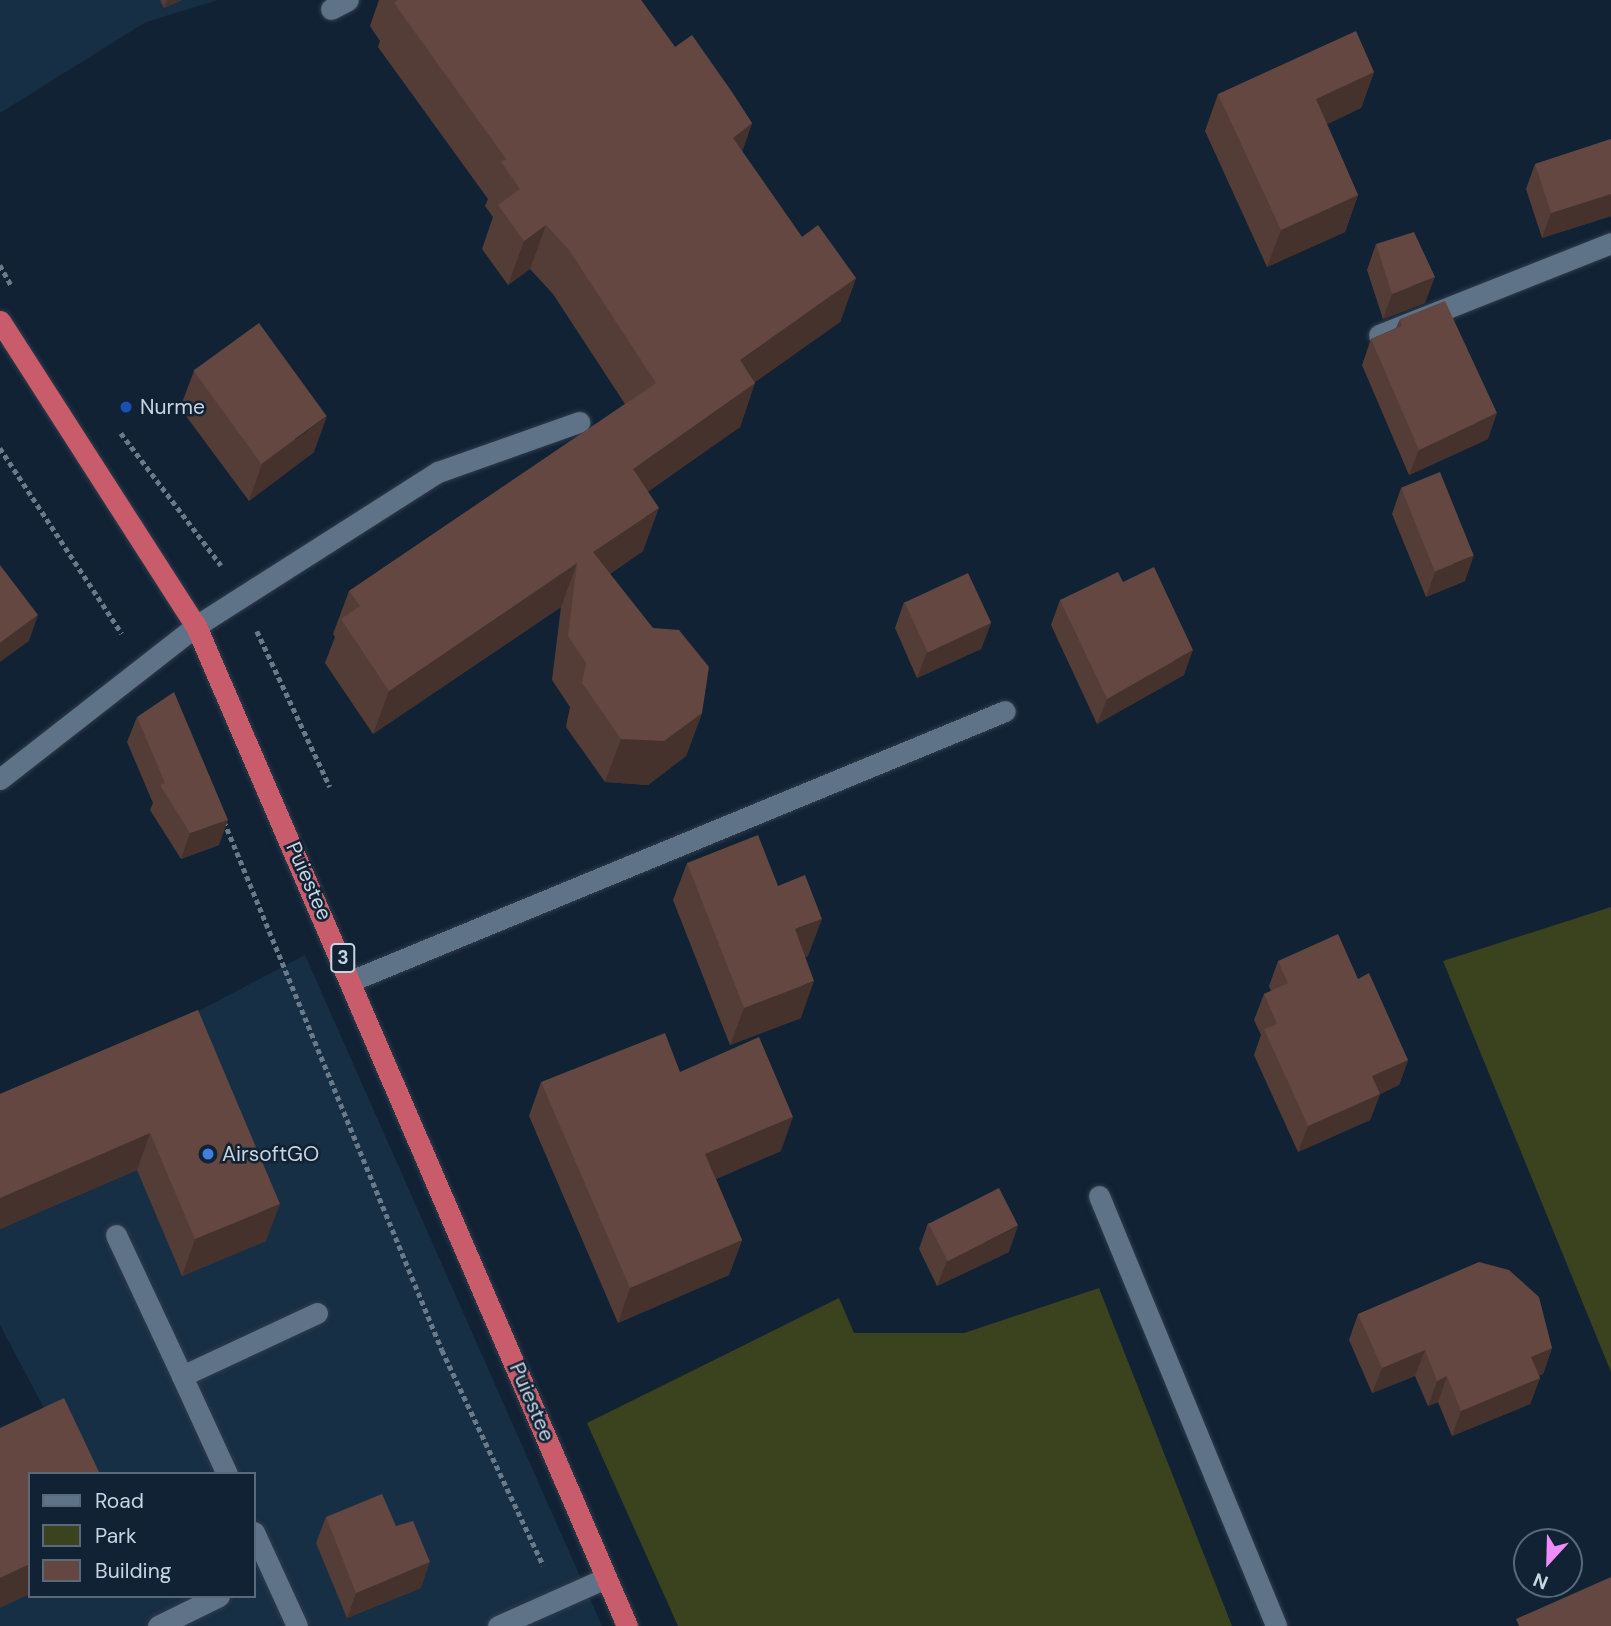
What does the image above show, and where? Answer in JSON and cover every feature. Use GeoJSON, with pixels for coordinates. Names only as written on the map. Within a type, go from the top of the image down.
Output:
{"type":"FeatureCollection","features":[{"type":"Feature","properties":{"kind":"highway","name":"Puiestee"},"geometry":{"type":"LineString","coordinates":[[0,321],[197,626],[353,980],[627,1626]]}},
{"type":"Feature","properties":{"kind":"street"},"geometry":{"type":"LineString","coordinates":[[1379,335],[1611,243]]}},
{"type":"Feature","properties":{"kind":"street"},"geometry":{"type":"LineString","coordinates":[[0,779],[197,626],[438,472],[579,422]]}},
{"type":"Feature","properties":{"kind":"street"},"geometry":{"type":"LineString","coordinates":[[353,980],[1005,711]]}},
{"type":"Feature","properties":{"kind":"street"},"geometry":{"type":"LineString","coordinates":[[1099,1196],[1276,1626]]}},
{"type":"Feature","properties":{"kind":"street"},"geometry":{"type":"LineString","coordinates":[[116,1235],[226,1472]]}},
{"type":"Feature","properties":{"kind":"street"},"geometry":{"type":"LineString","coordinates":[[182,1376],[317,1313]]}},
{"type":"Feature","properties":{"kind":"street"},"geometry":{"type":"LineString","coordinates":[[256,1541],[263,1574],[297,1626]]}},
{"type":"Feature","properties":{"kind":"street"},"geometry":{"type":"LineString","coordinates":[[498,1626],[606,1578]]}},
{"type":"Feature","properties":{"kind":"street"},"geometry":{"type":"LineString","coordinates":[[158,1626],[215,1598]]}},
{"type":"Feature","properties":{"kind":"path"},"geometry":{"type":"LineString","coordinates":[[0,448],[125,639]]}},
{"type":"Feature","properties":{"kind":"path"},"geometry":{"type":"LineString","coordinates":[[218,808],[442,1350],[539,1551],[551,1602]]}},
{"type":"Feature","properties":{"kind":"shaded area"},"geometry":{"type":"Polygon","coordinates":[[[0,0],[218,0],[146,22],[0,113],[0,0]]]}},
{"type":"Feature","properties":{"kind":"shaded area"},"geometry":{"type":"Polygon","coordinates":[[[305,955],[602,1626],[0,1626],[0,1433],[46,1412],[0,1325],[0,1116],[305,955]]]}},
{"type":"Feature","properties":{"kind":"green space"},"geometry":{"type":"Polygon","coordinates":[[[1611,907],[1611,1372],[1443,961],[1611,907]]]}},
{"type":"Feature","properties":{"kind":"green space"},"geometry":{"type":"Polygon","coordinates":[[[1099,1288],[1232,1626],[678,1626],[587,1423],[839,1298],[854,1333],[964,1333],[1099,1288]]]}},
{"type":"Feature","properties":{"kind":"building"},"geometry":{"type":"Polygon","coordinates":[[[398,0],[641,0],[675,47],[692,35],[752,123],[733,138],[802,237],[818,225],[856,278],[740,360],[755,383],[633,469],[659,508],[593,552],[653,628],[679,630],[709,667],[702,713],[664,741],[621,739],[582,683],[586,663],[568,636],[577,563],[389,691],[341,619],[360,606],[349,591],[656,383],[569,250],[546,225],[524,241],[498,205],[520,189],[501,162],[506,159],[394,3],[398,0]]]}},
{"type":"Feature","properties":{"kind":"building"},"geometry":{"type":"Polygon","coordinates":[[[1356,31],[1374,72],[1316,99],[1358,195],[1281,230],[1218,94],[1356,31]]]}},
{"type":"Feature","properties":{"kind":"building"},"geometry":{"type":"Polygon","coordinates":[[[1611,139],[1611,194],[1551,213],[1535,164],[1611,139]]]}},
{"type":"Feature","properties":{"kind":"building"},"geometry":{"type":"Polygon","coordinates":[[[1414,232],[1435,277],[1392,294],[1376,244],[1414,232]]]}},
{"type":"Feature","properties":{"kind":"building"},"geometry":{"type":"Polygon","coordinates":[[[1445,301],[1497,413],[1419,450],[1371,339],[1402,326],[1400,319],[1445,301]]]}},
{"type":"Feature","properties":{"kind":"building"},"geometry":{"type":"Polygon","coordinates":[[[259,323],[327,416],[261,464],[193,371],[259,323]]]}},
{"type":"Feature","properties":{"kind":"building"},"geometry":{"type":"Polygon","coordinates":[[[1440,472],[1474,555],[1435,571],[1401,488],[1440,472]]]}},
{"type":"Feature","properties":{"kind":"building"},"geometry":{"type":"Polygon","coordinates":[[[0,565],[38,615],[0,643],[0,565]]]}},
{"type":"Feature","properties":{"kind":"building"},"geometry":{"type":"Polygon","coordinates":[[[1154,567],[1193,650],[1107,699],[1060,600],[1118,572],[1123,582],[1154,567]]]}},
{"type":"Feature","properties":{"kind":"building"},"geometry":{"type":"Polygon","coordinates":[[[968,573],[991,623],[928,652],[905,603],[968,573]]]}},
{"type":"Feature","properties":{"kind":"building"},"geometry":{"type":"Polygon","coordinates":[[[174,692],[228,820],[190,833],[160,785],[165,783],[137,717],[174,692]]]}},
{"type":"Feature","properties":{"kind":"building"},"geometry":{"type":"Polygon","coordinates":[[[758,835],[778,886],[805,875],[822,919],[795,929],[814,981],[744,1008],[687,863],[758,835]]]}},
{"type":"Feature","properties":{"kind":"building"},"geometry":{"type":"Polygon","coordinates":[[[1338,934],[1358,979],[1369,973],[1408,1060],[1372,1076],[1380,1094],[1308,1126],[1264,1029],[1277,1024],[1264,994],[1288,983],[1278,961],[1338,934]]]}},
{"type":"Feature","properties":{"kind":"building"},"geometry":{"type":"Polygon","coordinates":[[[198,1010],[280,1204],[195,1239],[150,1133],[0,1198],[0,1094],[198,1010]]]}},
{"type":"Feature","properties":{"kind":"building"},"geometry":{"type":"Polygon","coordinates":[[[665,1033],[680,1072],[759,1037],[793,1117],[705,1154],[742,1240],[630,1288],[541,1082],[665,1033]]]}},
{"type":"Feature","properties":{"kind":"building"},"geometry":{"type":"Polygon","coordinates":[[[999,1188],[1018,1225],[948,1261],[929,1224],[999,1188]]]}},
{"type":"Feature","properties":{"kind":"building"},"geometry":{"type":"Polygon","coordinates":[[[1479,1262],[1509,1270],[1539,1297],[1552,1348],[1531,1357],[1540,1378],[1461,1411],[1447,1376],[1437,1381],[1425,1350],[1382,1368],[1358,1314],[1479,1262]]]}},
{"type":"Feature","properties":{"kind":"building"},"geometry":{"type":"Polygon","coordinates":[[[64,1398],[99,1472],[28,1472],[28,1565],[0,1578],[0,1428],[64,1398]]]}},
{"type":"Feature","properties":{"kind":"building"},"geometry":{"type":"Polygon","coordinates":[[[382,1494],[396,1526],[413,1521],[430,1562],[356,1593],[326,1517],[382,1494]]]}},
{"type":"Feature","properties":{"kind":"building"},"geometry":{"type":"Polygon","coordinates":[[[1611,1577],[1611,1626],[1519,1626],[1516,1619],[1564,1598],[1583,1598],[1583,1589],[1611,1577]]]}},
{"type":"Feature","properties":{"kind":"place","name":"Nurme"},"geometry":{"type":"Point","coordinates":[126,407]}},
{"type":"Feature","properties":{"kind":"place","name":"AirsoftGO"},"geometry":{"type":"Point","coordinates":[208,1154]}}]}
